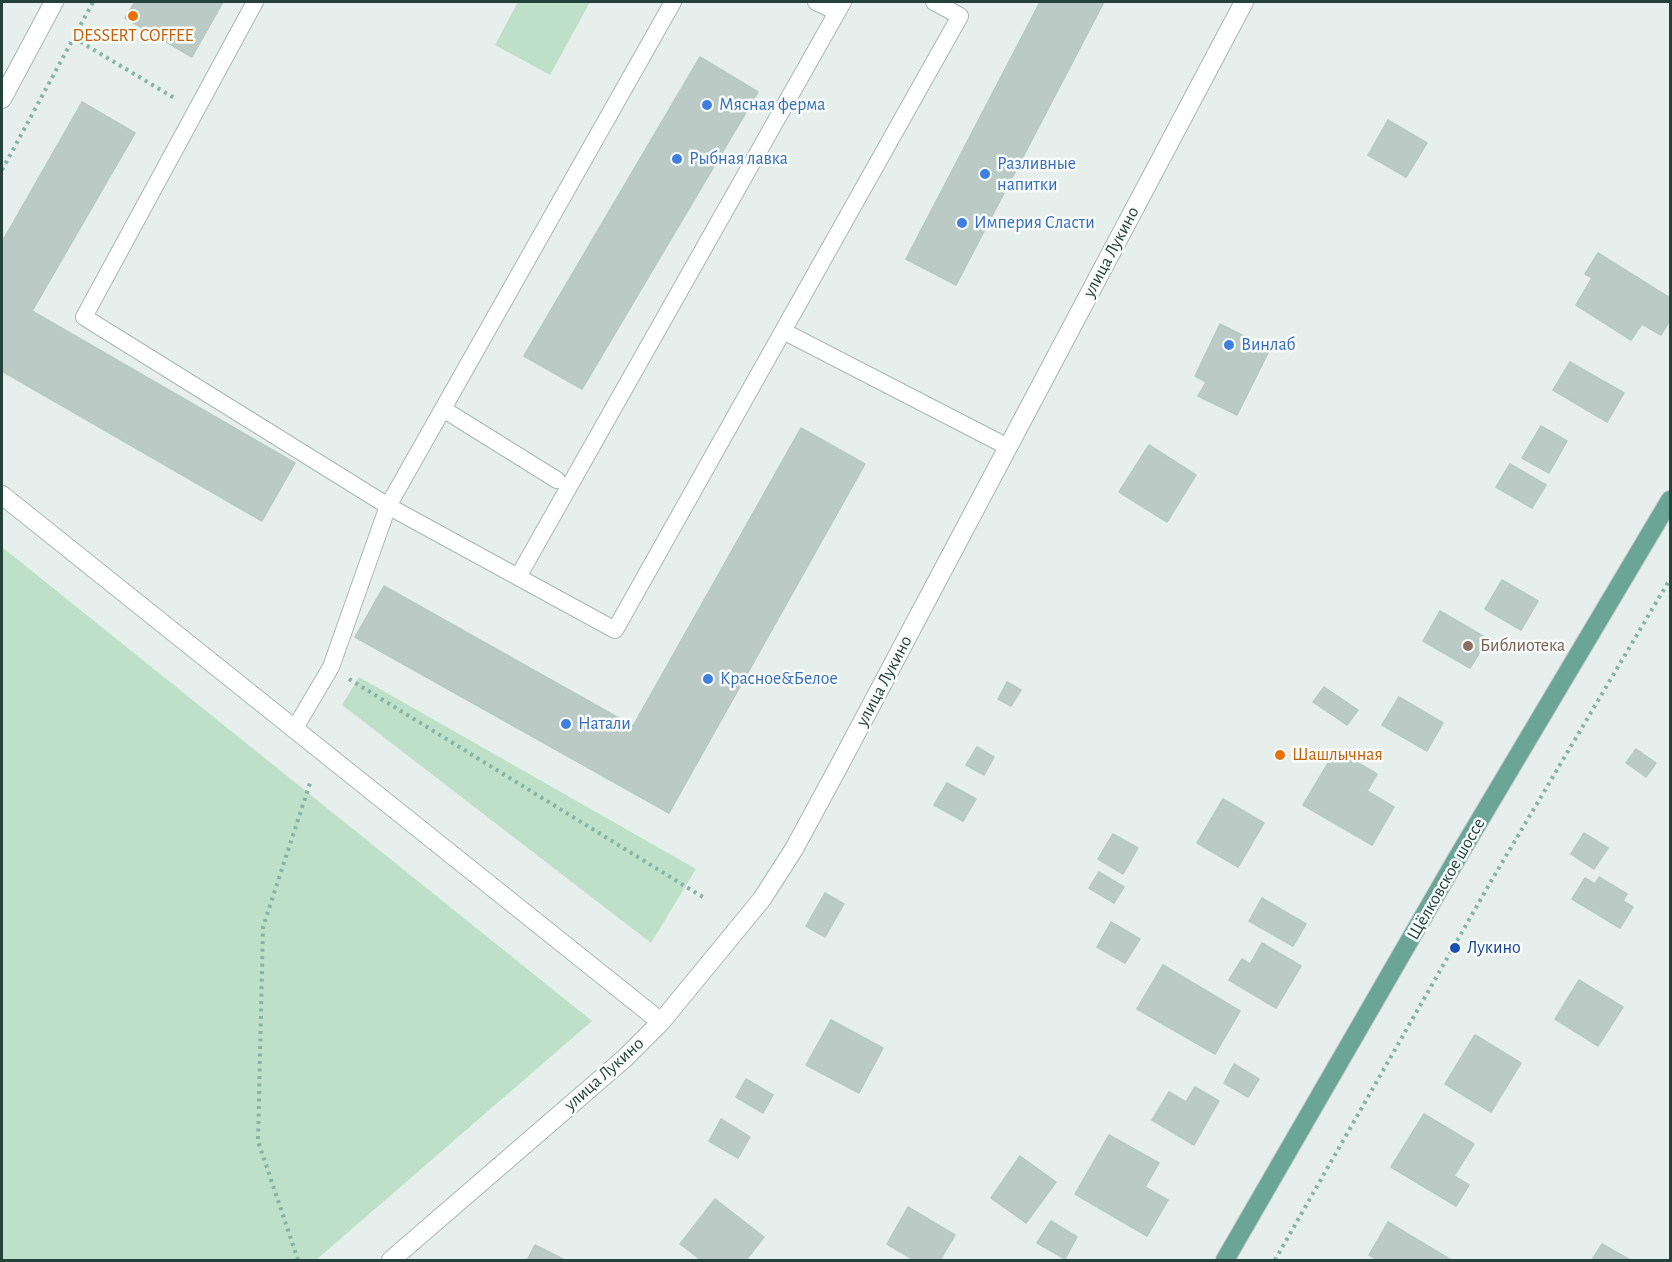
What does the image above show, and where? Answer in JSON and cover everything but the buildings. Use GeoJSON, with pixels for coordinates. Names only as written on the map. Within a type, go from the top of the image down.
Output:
{"type":"FeatureCollection","features":[{"type":"Feature","properties":{"kind":"main road","name":"Щёлковское шоссе"},"geometry":{"type":"LineString","coordinates":[[1225,1260],[1456,861],[1671,500]]}},
{"type":"Feature","properties":{"kind":"street"},"geometry":{"type":"LineString","coordinates":[[2,99],[54,2]]}},
{"type":"Feature","properties":{"kind":"street","name":"улица Лукино"},"geometry":{"type":"LineString","coordinates":[[395,1259],[625,1058],[661,1022],[762,899],[794,849],[1244,2]]}},
{"type":"Feature","properties":{"kind":"street"},"geometry":{"type":"LineString","coordinates":[[2,495],[661,1022]]}},
{"type":"Feature","properties":{"kind":"lane"},"geometry":{"type":"LineString","coordinates":[[255,2],[84,317],[388,506],[615,630],[960,16],[934,2]]}},
{"type":"Feature","properties":{"kind":"lane"},"geometry":{"type":"LineString","coordinates":[[295,728],[331,668],[388,506],[673,2]]}},
{"type":"Feature","properties":{"kind":"lane"},"geometry":{"type":"LineString","coordinates":[[518,577],[840,7],[816,2]]}},
{"type":"Feature","properties":{"kind":"lane"},"geometry":{"type":"LineString","coordinates":[[783,331],[1008,447]]}},
{"type":"Feature","properties":{"kind":"lane"},"geometry":{"type":"LineString","coordinates":[[443,409],[557,480]]}},
{"type":"Feature","properties":{"kind":"path"},"geometry":{"type":"LineString","coordinates":[[2,170],[93,2]]}},
{"type":"Feature","properties":{"kind":"path"},"geometry":{"type":"LineString","coordinates":[[74,38],[196,111]]}},
{"type":"Feature","properties":{"kind":"path"},"geometry":{"type":"LineString","coordinates":[[1275,1260],[1490,883],[1671,579]]}},
{"type":"Feature","properties":{"kind":"path"},"geometry":{"type":"LineString","coordinates":[[331,668],[706,899]]}},
{"type":"Feature","properties":{"kind":"path"},"geometry":{"type":"LineString","coordinates":[[298,1260],[258,1141],[263,927],[311,780]]}},
{"type":"Feature","properties":{"kind":"green space"},"geometry":{"type":"Polygon","coordinates":[[[518,2],[590,2],[550,75],[495,45],[518,2]]]}},
{"type":"Feature","properties":{"kind":"green space"},"geometry":{"type":"Polygon","coordinates":[[[2,547],[592,1021],[316,1260],[2,1260],[2,547]]]}},
{"type":"Feature","properties":{"kind":"green space"},"geometry":{"type":"Polygon","coordinates":[[[359,677],[696,869],[651,943],[342,705],[359,677]]]}},
{"type":"Feature","properties":{"kind":"place","name":"DESSERT COFFEE"},"geometry":{"type":"Point","coordinates":[133,16]}},
{"type":"Feature","properties":{"kind":"place","name":"Мясная ферма"},"geometry":{"type":"Point","coordinates":[707,105]}},
{"type":"Feature","properties":{"kind":"place","name":"Рыбная лавка"},"geometry":{"type":"Point","coordinates":[677,159]}},
{"type":"Feature","properties":{"kind":"place","name":"Разливные напитки"},"geometry":{"type":"Point","coordinates":[985,174]}},
{"type":"Feature","properties":{"kind":"place","name":"Империя Сласти"},"geometry":{"type":"Point","coordinates":[962,223]}},
{"type":"Feature","properties":{"kind":"place","name":"Винлаб"},"geometry":{"type":"Point","coordinates":[1229,345]}},
{"type":"Feature","properties":{"kind":"place","name":"Библиотека"},"geometry":{"type":"Point","coordinates":[1468,646]}},
{"type":"Feature","properties":{"kind":"place","name":"Красное&Белое"},"geometry":{"type":"Point","coordinates":[708,679]}},
{"type":"Feature","properties":{"kind":"place","name":"Натали"},"geometry":{"type":"Point","coordinates":[566,724]}},
{"type":"Feature","properties":{"kind":"place","name":"Шашлычная"},"geometry":{"type":"Point","coordinates":[1280,755]}},
{"type":"Feature","properties":{"kind":"place","name":"Лукино"},"geometry":{"type":"Point","coordinates":[1455,948]}}]}
